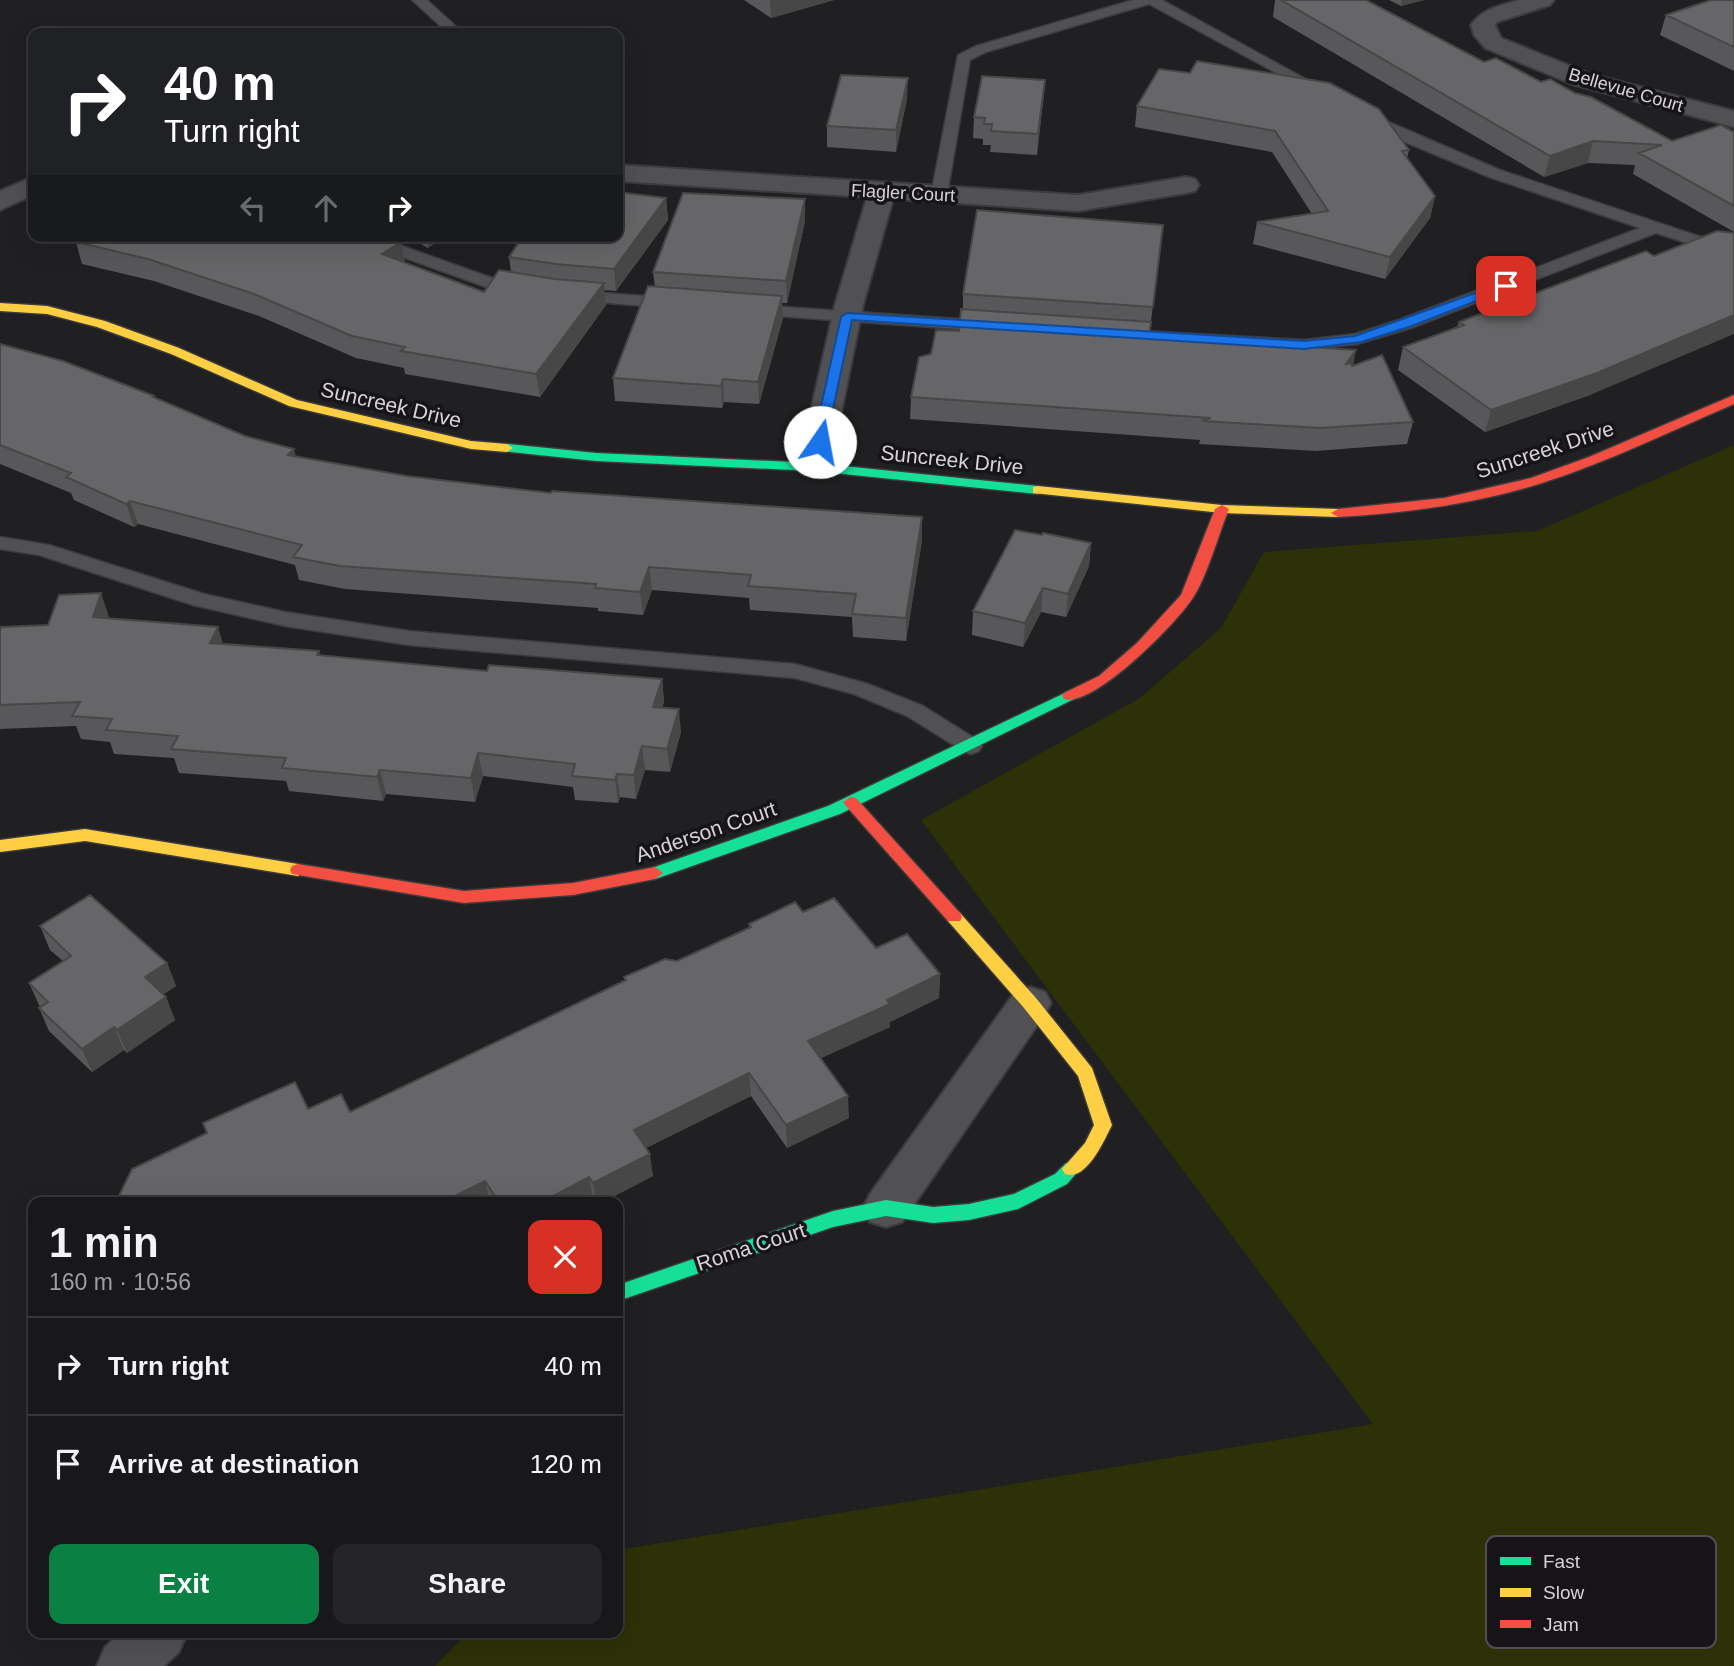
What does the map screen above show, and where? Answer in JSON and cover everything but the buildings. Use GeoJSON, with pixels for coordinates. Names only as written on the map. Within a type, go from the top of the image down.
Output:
{"type":"FeatureCollection","features":[{"type":"Feature","properties":{"kind":"street","name":"Bellevue Court"},"geometry":{"type":"LineString","coordinates":[[1542,0],[1489,17],[1483,25],[1486,35],[1493,43],[1581,79],[1734,119]]}},
{"type":"Feature","properties":{"kind":"street","name":"Flagler Court"},"geometry":{"type":"LineString","coordinates":[[623,173],[1078,203],[1186,185]]}},
{"type":"Feature","properties":{"kind":"street"},"geometry":{"type":"LineString","coordinates":[[0,202],[28,188]]}},
{"type":"Feature","properties":{"kind":"street"},"geometry":{"type":"LineString","coordinates":[[814,467],[847,317],[882,192]]}},
{"type":"Feature","properties":{"kind":"street","name":"Suncreek Drive"},"geometry":{"type":"LineString","coordinates":[[0,307],[47,310],[101,324],[175,351],[293,403],[471,445],[596,457],[814,467],[1222,509],[1340,513],[1423,505],[1507,489],[1585,463],[1734,399]]}},
{"type":"Feature","properties":{"kind":"street","name":"Anderson Court"},"geometry":{"type":"LineString","coordinates":[[0,846],[85,835],[464,897],[573,889],[645,877],[711,856],[851,802],[971,746],[1104,679],[1142,646],[1187,597],[1222,509]]}},
{"type":"Feature","properties":{"kind":"street","name":"Roma Court"},"geometry":{"type":"LineString","coordinates":[[623,1291],[833,1219],[886,1208],[933,1215],[969,1212],[1018,1201],[1061,1179],[1092,1148],[1103,1125],[1086,1073],[1030,1003],[851,802]]}},
{"type":"Feature","properties":{"kind":"street"},"geometry":{"type":"LineString","coordinates":[[886,1208],[1030,1003]]}},
{"type":"Feature","properties":{"kind":"street"},"geometry":{"type":"LineString","coordinates":[[124,1666],[155,1638]]}},
{"type":"Feature","properties":{"kind":"lane"},"geometry":{"type":"LineString","coordinates":[[419,0],[450,28]]}},
{"type":"Feature","properties":{"kind":"lane"},"geometry":{"type":"LineString","coordinates":[[939,195],[963,58],[981,49],[1150,0],[1413,142],[1657,228],[1714,247],[1734,249]]}},
{"type":"Feature","properties":{"kind":"lane"},"geometry":{"type":"LineString","coordinates":[[1109,334],[1304,345],[1357,340],[1657,228]]}},
{"type":"Feature","properties":{"kind":"lane"},"geometry":{"type":"LineString","coordinates":[[375,242],[492,283],[551,293],[688,305]]}},
{"type":"Feature","properties":{"kind":"lane"},"geometry":{"type":"LineString","coordinates":[[741,309],[1012,328]]}},
{"type":"Feature","properties":{"kind":"lane"},"geometry":{"type":"LineString","coordinates":[[0,543],[42,549],[200,600],[285,619],[410,638],[795,671],[861,689],[915,711],[971,746]]}},
{"type":"Feature","properties":{"kind":"green space"},"geometry":{"type":"Polygon","coordinates":[[[1734,445],[1734,1666],[435,1666],[463,1638],[623,1638],[623,1549],[1373,1424],[921,820],[1140,698],[1221,628],[1264,552],[1537,531],[1734,445]]]}},
{"type":"Feature","properties":{"kind":"traffic: fast"},"geometry":{"type":"LineString","coordinates":[[507,448],[596,457],[814,467],[1038,490]]}},
{"type":"Feature","properties":{"kind":"traffic: fast"},"geometry":{"type":"LineString","coordinates":[[655,873],[834,810],[1069,696]]}},
{"type":"Feature","properties":{"kind":"traffic: fast"},"geometry":{"type":"LineString","coordinates":[[623,1291],[833,1219],[886,1208],[933,1215],[969,1212],[1018,1201],[1061,1179],[1071,1169]]}},
{"type":"Feature","properties":{"kind":"traffic: slow"},"geometry":{"type":"LineString","coordinates":[[0,307],[47,310],[101,324],[175,351],[293,403],[471,445],[507,448]]}},
{"type":"Feature","properties":{"kind":"traffic: slow"},"geometry":{"type":"LineString","coordinates":[[1038,490],[1222,509],[1338,513]]}},
{"type":"Feature","properties":{"kind":"traffic: slow"},"geometry":{"type":"LineString","coordinates":[[0,846],[85,835],[298,870]]}},
{"type":"Feature","properties":{"kind":"traffic: slow"},"geometry":{"type":"LineString","coordinates":[[954,917],[1030,1003],[1086,1073],[1103,1125],[1092,1148],[1071,1169]]}},
{"type":"Feature","properties":{"kind":"traffic: jam"},"geometry":{"type":"LineString","coordinates":[[1338,513],[1444,502],[1536,481],[1622,449],[1734,399]]}},
{"type":"Feature","properties":{"kind":"traffic: jam"},"geometry":{"type":"LineString","coordinates":[[1069,696],[1104,679],[1142,646],[1187,597],[1222,509]]}},
{"type":"Feature","properties":{"kind":"traffic: jam"},"geometry":{"type":"LineString","coordinates":[[851,802],[954,917]]}},
{"type":"Feature","properties":{"kind":"traffic: jam"},"geometry":{"type":"LineString","coordinates":[[298,870],[464,897],[573,889],[655,873]]}},
{"type":"Feature","properties":{"kind":"route"},"geometry":{"type":"LineString","coordinates":[[820,442],[847,317],[1304,345],[1357,340],[1506,286]]}}]}
